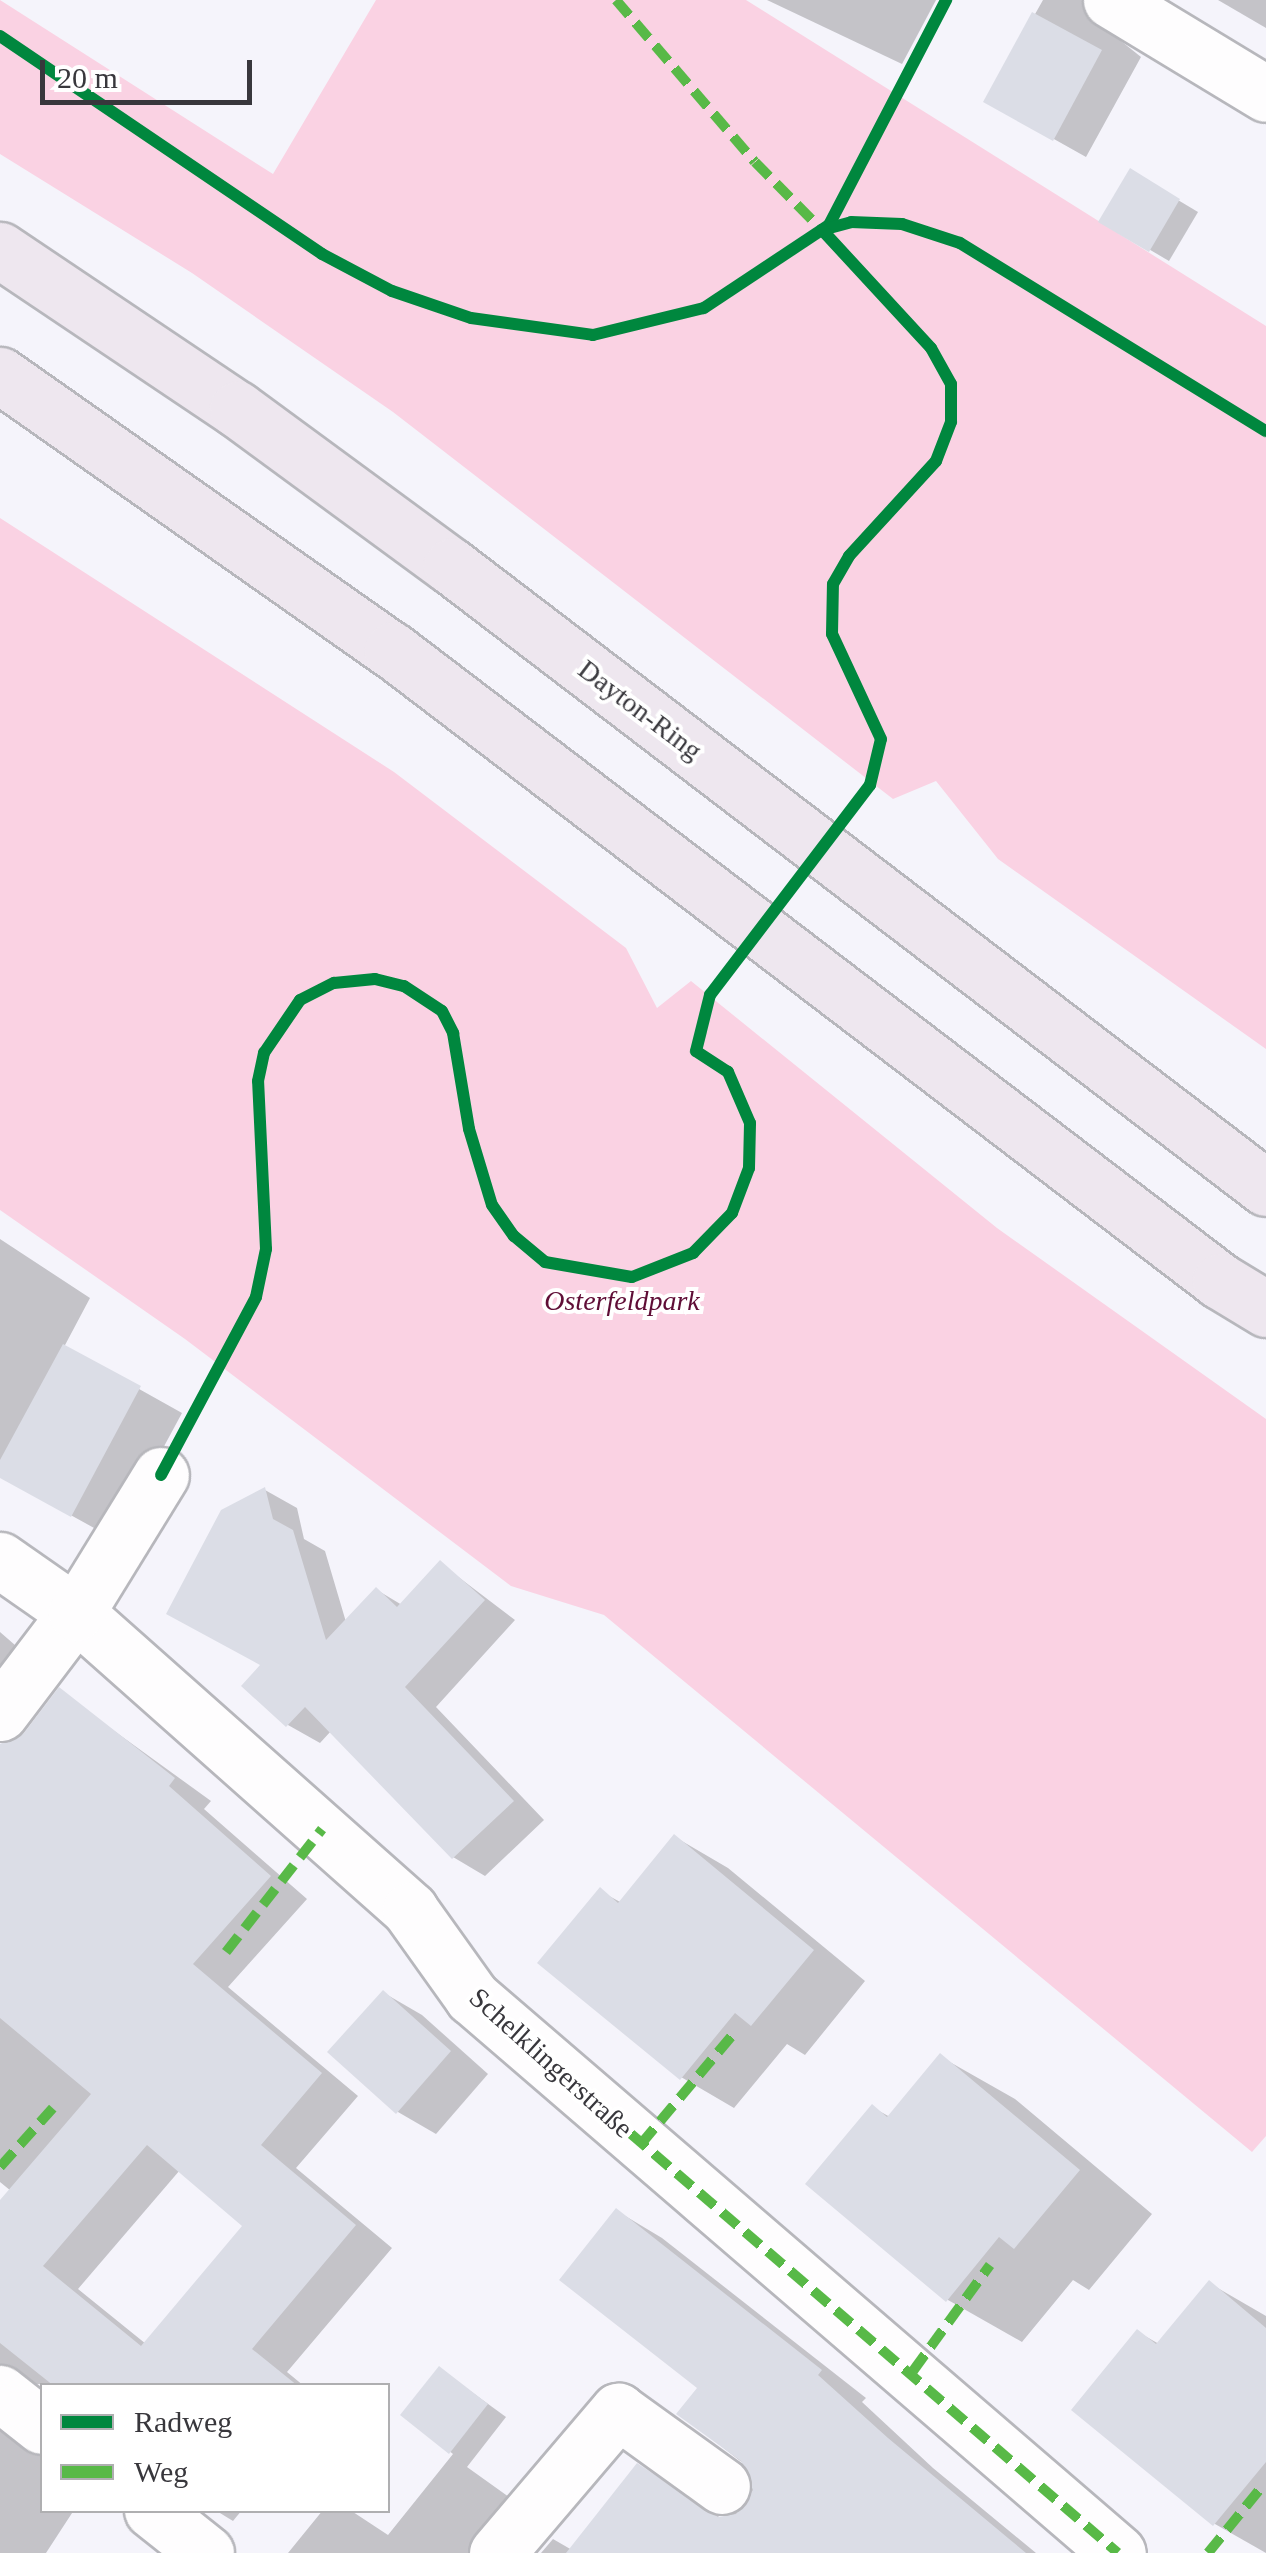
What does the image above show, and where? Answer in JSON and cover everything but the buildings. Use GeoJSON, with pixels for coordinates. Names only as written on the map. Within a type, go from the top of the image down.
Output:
{"type":"FeatureCollection","features":[{"type":"Feature","properties":{"kind":"highway","name":"Dayton-Ring"},"geometry":{"type":"LineString","coordinates":[[0,250],[237,409],[451,566],[1266,1188]]}},
{"type":"Feature","properties":{"kind":"highway"},"geometry":{"type":"LineString","coordinates":[[0,375],[392,650],[1220,1281],[1266,1309]]}},
{"type":"Feature","properties":{"kind":"street"},"geometry":{"type":"LineString","coordinates":[[1111,0],[1266,94]]}},
{"type":"Feature","properties":{"kind":"street"},"geometry":{"type":"LineString","coordinates":[[0,1713],[76,1613],[161,1475]]}},
{"type":"Feature","properties":{"kind":"street","name":"Schelklingerstraße"},"geometry":{"type":"LineString","coordinates":[[0,1560],[76,1613],[410,1910],[472,1997],[1118,2553]]}},
{"type":"Feature","properties":{"kind":"street"},"geometry":{"type":"LineString","coordinates":[[0,2392],[40,2424]]}},
{"type":"Feature","properties":{"kind":"street"},"geometry":{"type":"LineString","coordinates":[[498,2553],[618,2411],[722,2486]]}},
{"type":"Feature","properties":{"kind":"street"},"geometry":{"type":"LineString","coordinates":[[156,2513],[206,2553]]}},
{"type":"Feature","properties":{"kind":"green space"},"geometry":{"type":"Polygon","coordinates":[[[0,0],[273,174],[376,0],[746,0],[1266,326],[1266,1049],[998,859],[936,781],[893,799],[393,412],[192,273],[0,154],[0,0]]]}},
{"type":"Feature","properties":{"kind":"green space","name":"Osterfeldpark"},"geometry":{"type":"Polygon","coordinates":[[[0,518],[394,772],[626,948],[657,1008],[691,981],[997,1228],[1266,1419],[1266,2136],[1252,2152],[604,1615],[511,1586],[185,1339],[0,1210],[0,518]]]}},
{"type":"Feature","properties":{"kind":"marked path"},"geometry":{"type":"LineString","coordinates":[[616,0],[755,162],[826,234]]}},
{"type":"Feature","properties":{"kind":"marked path"},"geometry":{"type":"LineString","coordinates":[[226,1952],[322,1829]]}},
{"type":"Feature","properties":{"kind":"marked path"},"geometry":{"type":"LineString","coordinates":[[472,1997],[1118,2553]]}},
{"type":"Feature","properties":{"kind":"marked path"},"geometry":{"type":"LineString","coordinates":[[641,2144],[734,2033]]}},
{"type":"Feature","properties":{"kind":"marked path"},"geometry":{"type":"LineString","coordinates":[[0,2167],[53,2108]]}},
{"type":"Feature","properties":{"kind":"marked path"},"geometry":{"type":"LineString","coordinates":[[913,2371],[990,2265]]}},
{"type":"Feature","properties":{"kind":"marked path"},"geometry":{"type":"LineString","coordinates":[[1208,2553],[1264,2484]]}},
{"type":"Feature","properties":{"kind":"cycle path"},"geometry":{"type":"LineString","coordinates":[[0,36],[322,254],[392,291],[471,318],[593,335],[704,308],[829,225],[946,0]]}},
{"type":"Feature","properties":{"kind":"cycle path"},"geometry":{"type":"LineString","coordinates":[[822,230],[851,222],[902,224],[960,243],[1266,431]]}},
{"type":"Feature","properties":{"kind":"cycle path"},"geometry":{"type":"LineString","coordinates":[[161,1475],[256,1297],[266,1249],[258,1081],[264,1053],[300,1000],[334,983],[375,979],[404,986],[442,1011],[453,1033],[469,1129],[492,1205],[514,1236],[545,1262],[632,1277],[693,1253],[732,1213],[749,1168],[750,1123],[728,1072],[696,1051],[710,995],[870,785],[881,739],[832,634],[833,584],[849,556],[936,461],[951,422],[951,384],[931,348],[822,230]]}}]}
